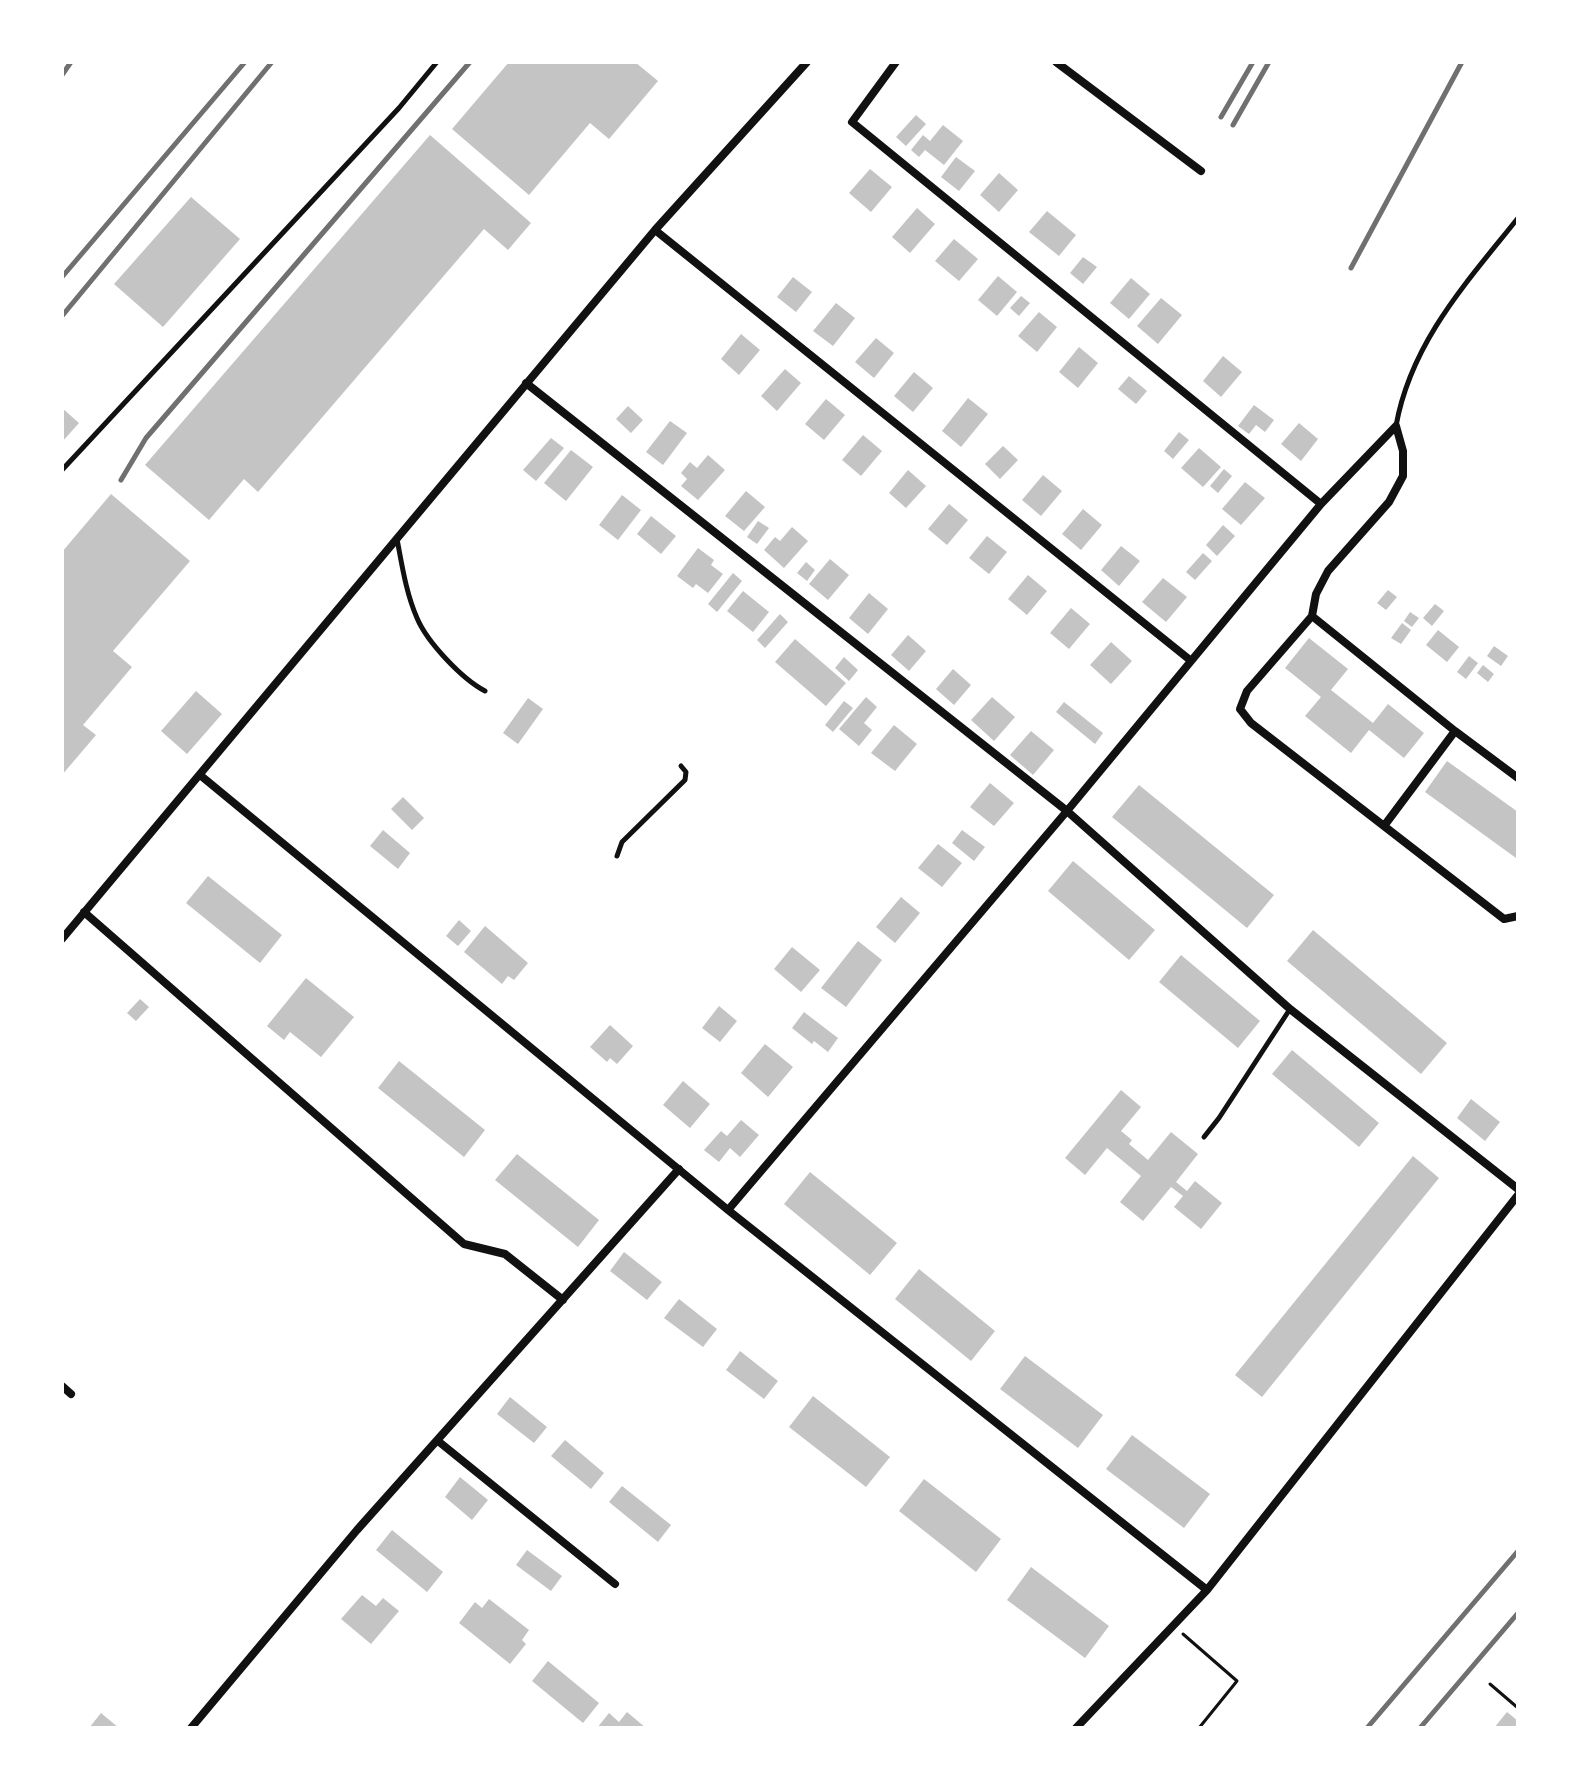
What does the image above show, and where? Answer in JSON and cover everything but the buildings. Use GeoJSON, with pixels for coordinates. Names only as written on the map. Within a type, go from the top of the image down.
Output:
{"type":"FeatureCollection","features":[{"type":"Feature","properties":{"kind":"street"},"geometry":{"type":"LineString","coordinates":[[62,939],[655,230],[807,62]]}},
{"type":"Feature","properties":{"kind":"street"},"geometry":{"type":"LineString","coordinates":[[896,62],[852,122],[1321,504]]}},
{"type":"Feature","properties":{"kind":"street"},"geometry":{"type":"LineString","coordinates":[[1056,62],[1201,171]]}},
{"type":"Feature","properties":{"kind":"street"},"geometry":{"type":"LineString","coordinates":[[655,230],[1190,660]]}},
{"type":"Feature","properties":{"kind":"street"},"geometry":{"type":"LineString","coordinates":[[526,383],[1067,811],[1290,1009],[1518,1192],[1207,1590],[1076,1728]]}},
{"type":"Feature","properties":{"kind":"street"},"geometry":{"type":"LineString","coordinates":[[728,1210],[1067,811],[1321,504],[1396,426]]}},
{"type":"Feature","properties":{"kind":"street"},"geometry":{"type":"LineString","coordinates":[[1396,426],[1403,451],[1403,476],[1389,502],[1328,571],[1316,594],[1312,616],[1247,691],[1240,709],[1251,723],[1504,919],[1517,919]]}},
{"type":"Feature","properties":{"kind":"street"},"geometry":{"type":"LineString","coordinates":[[1312,616],[1518,778]]}},
{"type":"Feature","properties":{"kind":"street"},"geometry":{"type":"LineString","coordinates":[[1384,826],[1455,731]]}},
{"type":"Feature","properties":{"kind":"street"},"geometry":{"type":"LineString","coordinates":[[200,775],[728,1210],[1207,1590]]}},
{"type":"Feature","properties":{"kind":"street"},"geometry":{"type":"LineString","coordinates":[[84,912],[464,1244],[505,1254],[563,1300]]}},
{"type":"Feature","properties":{"kind":"street"},"geometry":{"type":"LineString","coordinates":[[191,1728],[357,1530],[679,1169]]}},
{"type":"Feature","properties":{"kind":"street"},"geometry":{"type":"LineString","coordinates":[[62,1386],[71,1394]]}},
{"type":"Feature","properties":{"kind":"street"},"geometry":{"type":"LineString","coordinates":[[438,1441],[615,1584]]}},
{"type":"Feature","properties":{"kind":"lane"},"geometry":{"type":"LineString","coordinates":[[62,470],[399,108],[437,62]]}},
{"type":"Feature","properties":{"kind":"lane"},"geometry":{"type":"LineString","coordinates":[[1396,426],[1401,398],[1412,370],[1439,317],[1518,218]]}},
{"type":"Feature","properties":{"kind":"lane"},"geometry":{"type":"LineString","coordinates":[[397,538],[405,581],[418,621],[444,656],[472,684],[485,691]]}},
{"type":"Feature","properties":{"kind":"lane"},"geometry":{"type":"LineString","coordinates":[[617,856],[622,842],[685,780],[686,772],[681,766]]}},
{"type":"Feature","properties":{"kind":"lane"},"geometry":{"type":"LineString","coordinates":[[1204,1137],[1290,1009]]}},
{"type":"Feature","properties":{"kind":"path"},"geometry":{"type":"LineString","coordinates":[[1174,1626],[1237,1681],[1199,1728]]}},
{"type":"Feature","properties":{"kind":"path"},"geometry":{"type":"LineString","coordinates":[[1490,1684],[1518,1708]]}},
{"type":"Feature","properties":{"kind":"railway"},"geometry":{"type":"LineString","coordinates":[[62,75],[71,62]]}},
{"type":"Feature","properties":{"kind":"railway"},"geometry":{"type":"LineString","coordinates":[[62,277],[245,62]]}},
{"type":"Feature","properties":{"kind":"railway"},"geometry":{"type":"LineString","coordinates":[[62,316],[272,62]]}},
{"type":"Feature","properties":{"kind":"railway"},"geometry":{"type":"LineString","coordinates":[[121,480],[146,438],[470,62]]}},
{"type":"Feature","properties":{"kind":"railway"},"geometry":{"type":"LineString","coordinates":[[1221,117],[1253,62]]}},
{"type":"Feature","properties":{"kind":"railway"},"geometry":{"type":"LineString","coordinates":[[1233,125],[1269,62]]}},
{"type":"Feature","properties":{"kind":"railway"},"geometry":{"type":"LineString","coordinates":[[1351,268],[1462,62]]}},
{"type":"Feature","properties":{"kind":"railway"},"geometry":{"type":"LineString","coordinates":[[1367,1728],[1518,1551]]}},
{"type":"Feature","properties":{"kind":"railway"},"geometry":{"type":"LineString","coordinates":[[1420,1728],[1518,1613]]}}]}
